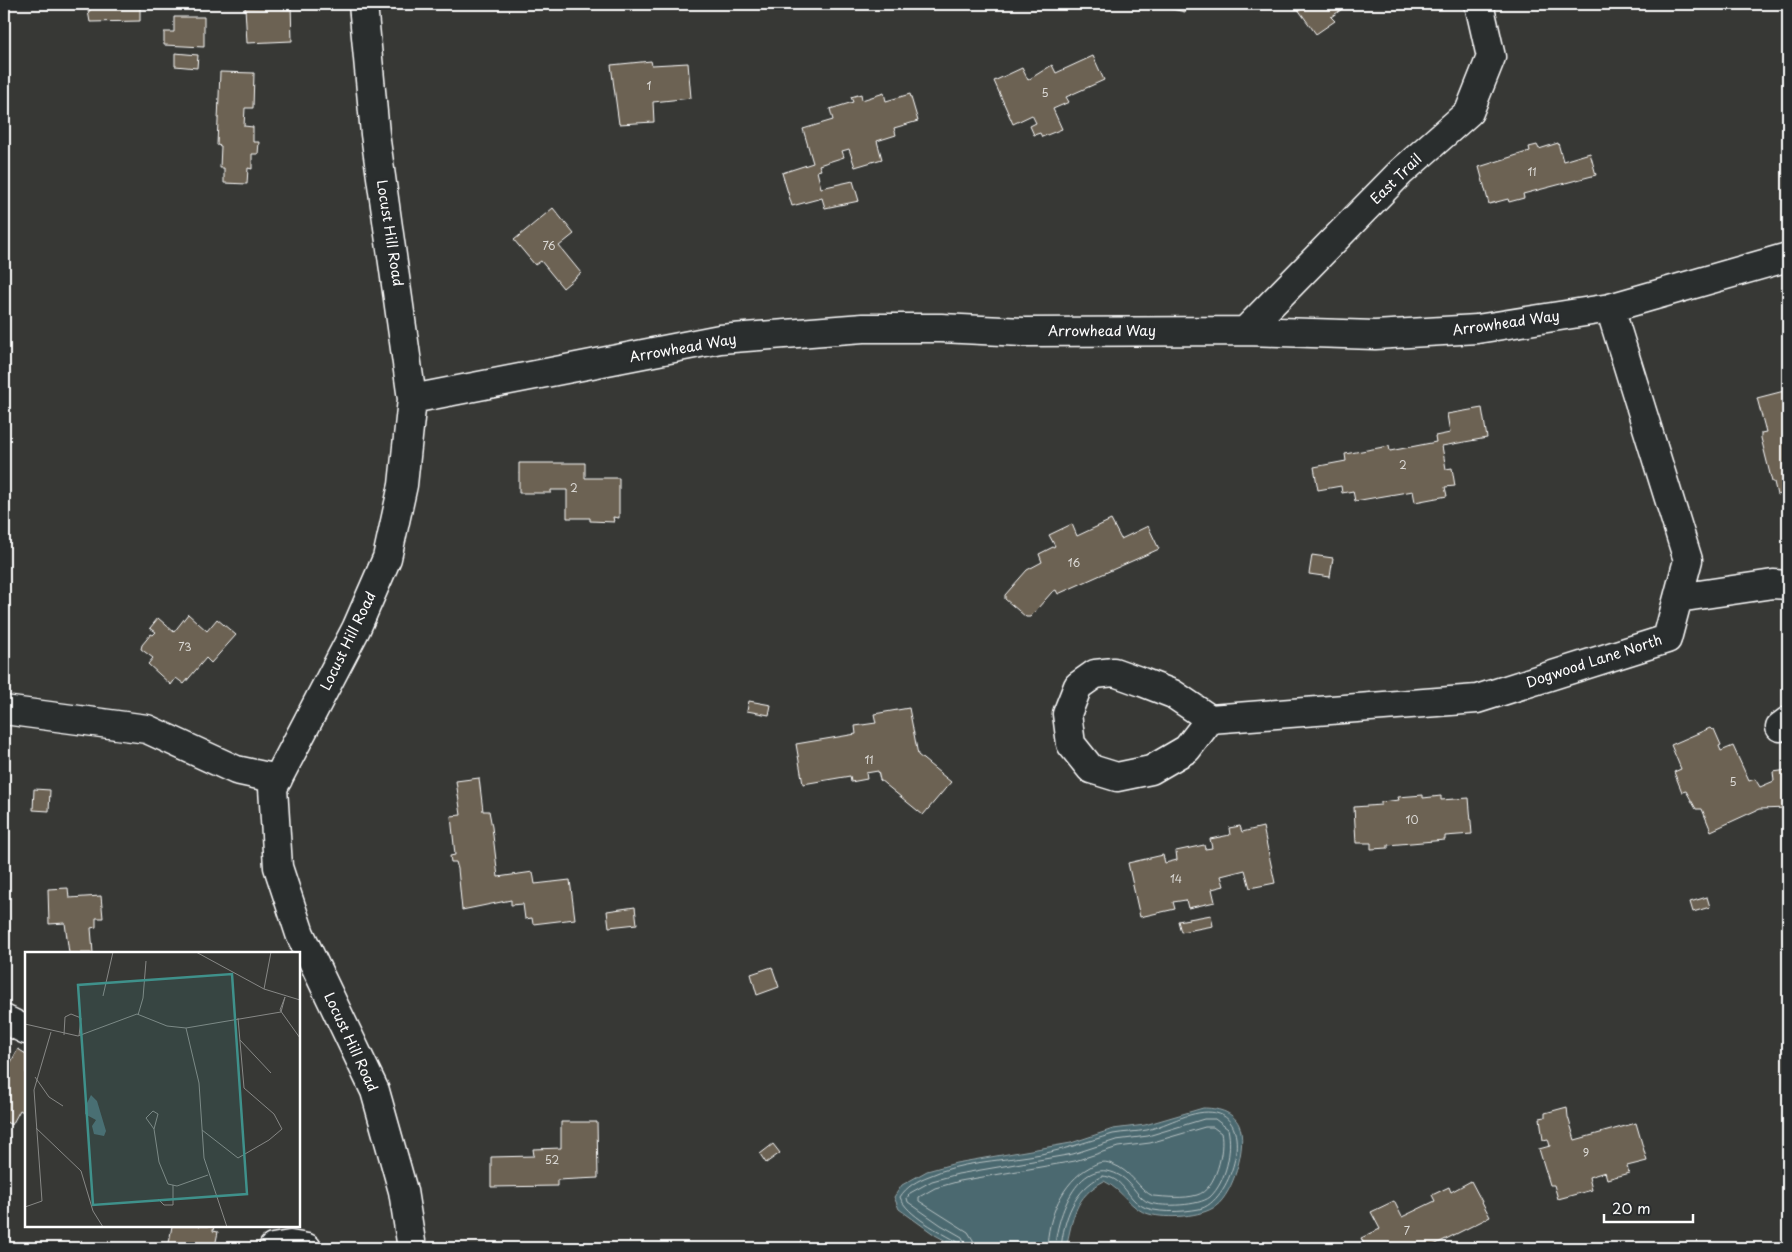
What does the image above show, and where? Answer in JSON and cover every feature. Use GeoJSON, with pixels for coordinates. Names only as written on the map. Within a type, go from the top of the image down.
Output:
{"type":"FeatureCollection","features":[{"type":"Feature","properties":{"kind":"street","name":"Locust Hill Road"},"geometry":{"type":"LineString","coordinates":[[363,4],[374,134],[412,399],[403,485],[387,558],[356,629],[273,788],[278,867],[300,934],[375,1091],[403,1191],[412,1248]]}},
{"type":"Feature","properties":{"kind":"street","name":"East Trail"},"geometry":{"type":"LineString","coordinates":[[1245,330],[1401,172],[1469,112],[1491,57],[1479,4]]}},
{"type":"Feature","properties":{"kind":"street","name":"Arrowhead Way"},"geometry":{"type":"LineString","coordinates":[[412,399],[720,339],[863,328],[940,328],[1023,332],[1245,330],[1375,335],[1477,329],[1610,308],[1788,258]]}},
{"type":"Feature","properties":{"kind":"street","name":"Dogwood Lane North"},"geometry":{"type":"LineString","coordinates":[[1210,719],[1477,698],[1667,639],[1688,560],[1610,308]]}},
{"type":"Feature","properties":{"kind":"street"},"geometry":{"type":"LineString","coordinates":[[1678,598],[1773,584],[1788,585]]}},
{"type":"Feature","properties":{"kind":"street"},"geometry":{"type":"LineString","coordinates":[[1114,672],[1173,694],[1210,719],[1187,748],[1150,770],[1117,777],[1091,769],[1071,744],[1068,714],[1078,686],[1095,674],[1114,672]]}},
{"type":"Feature","properties":{"kind":"street"},"geometry":{"type":"LineString","coordinates":[[4,710],[147,729],[236,770],[278,779]]}},
{"type":"Feature","properties":{"kind":"street"},"geometry":{"type":"LineString","coordinates":[[4,1018],[25,1029]]}},
{"type":"Feature","properties":{"kind":"street"},"geometry":{"type":"LineString","coordinates":[[273,1248],[290,1245],[307,1248]]}},
{"type":"Feature","properties":{"kind":"water"},"geometry":{"type":"Polygon","coordinates":[[[1203,1108],[1219,1110],[1233,1116],[1239,1125],[1242,1144],[1237,1168],[1228,1191],[1216,1206],[1202,1213],[1174,1217],[1149,1214],[1137,1208],[1117,1189],[1104,1181],[1086,1194],[1076,1209],[1066,1248],[959,1248],[935,1235],[899,1209],[894,1197],[902,1185],[927,1171],[956,1163],[1071,1143],[1113,1129],[1145,1125],[1203,1108]]]}},
{"type":"Feature","properties":{"kind":"building"},"geometry":{"type":"Polygon","coordinates":[[[90,4],[140,4],[140,21],[90,22],[88,11],[90,11],[90,4]]]}},
{"type":"Feature","properties":{"kind":"building"},"geometry":{"type":"Polygon","coordinates":[[[272,4],[291,4],[292,41],[247,43],[245,7],[272,6],[272,4]]]}},
{"type":"Feature","properties":{"kind":"building"},"geometry":{"type":"Polygon","coordinates":[[[1159,4],[1187,4],[1185,12],[1159,6],[1159,4]]]}},
{"type":"Feature","properties":{"kind":"building"},"geometry":{"type":"Polygon","coordinates":[[[1349,4],[1331,17],[1335,21],[1316,34],[1295,5],[1349,4]]]}},
{"type":"Feature","properties":{"kind":"building"},"geometry":{"type":"Polygon","coordinates":[[[174,17],[204,17],[204,47],[164,45],[164,32],[174,32],[174,17]]]}},
{"type":"Feature","properties":{"kind":"building"},"geometry":{"type":"Polygon","coordinates":[[[175,53],[198,55],[197,68],[175,66],[175,53]]]}},
{"type":"Feature","properties":{"kind":"building"},"geometry":{"type":"Polygon","coordinates":[[[1093,56],[1104,80],[1066,97],[1069,102],[1053,109],[1062,129],[1042,137],[1040,133],[1034,135],[1030,126],[1036,123],[1032,115],[1013,124],[994,81],[1022,68],[1028,80],[1052,65],[1056,73],[1093,56]]]}},
{"type":"Feature","properties":{"kind":"building"},"geometry":{"type":"Polygon","coordinates":[[[651,61],[652,65],[688,63],[691,98],[653,102],[654,122],[619,124],[611,65],[651,61]]]}},
{"type":"Feature","properties":{"kind":"building"},"geometry":{"type":"Polygon","coordinates":[[[220,72],[254,73],[253,108],[245,108],[244,126],[253,127],[253,142],[259,142],[258,154],[252,154],[252,169],[248,168],[247,184],[224,183],[224,168],[220,168],[221,146],[217,145],[220,72]]]}},
{"type":"Feature","properties":{"kind":"building"},"geometry":{"type":"Polygon","coordinates":[[[884,93],[886,101],[910,94],[918,121],[894,128],[896,135],[877,141],[882,159],[855,167],[849,149],[842,151],[844,157],[819,165],[821,170],[817,171],[821,188],[853,181],[859,201],[825,208],[822,198],[792,206],[782,173],[813,163],[803,129],[833,120],[830,109],[853,102],[851,97],[861,94],[862,100],[884,93]]]}},
{"type":"Feature","properties":{"kind":"building"},"geometry":{"type":"Polygon","coordinates":[[[1558,143],[1563,161],[1590,153],[1596,175],[1523,194],[1524,198],[1509,202],[1508,199],[1489,204],[1479,167],[1530,151],[1529,147],[1537,145],[1539,149],[1558,143]]]}},
{"type":"Feature","properties":{"kind":"building"},"geometry":{"type":"Polygon","coordinates":[[[553,208],[574,234],[559,246],[581,273],[563,288],[541,261],[535,265],[514,240],[553,208]]]}},
{"type":"Feature","properties":{"kind":"building"},"geometry":{"type":"Polygon","coordinates":[[[1788,390],[1788,492],[1777,495],[1761,438],[1761,433],[1766,432],[1757,398],[1788,390]]]}},
{"type":"Feature","properties":{"kind":"building"},"geometry":{"type":"Polygon","coordinates":[[[1482,408],[1487,438],[1442,446],[1446,469],[1452,468],[1455,486],[1445,487],[1447,496],[1415,502],[1413,491],[1355,501],[1353,491],[1342,493],[1341,486],[1318,490],[1314,467],[1346,461],[1345,454],[1389,446],[1390,451],[1436,442],[1435,436],[1450,433],[1447,414],[1482,408]]]}},
{"type":"Feature","properties":{"kind":"building"},"geometry":{"type":"Polygon","coordinates":[[[519,463],[585,463],[585,478],[619,478],[619,518],[613,517],[614,522],[590,521],[590,518],[567,518],[567,490],[551,490],[551,493],[519,493],[519,463]]]}},
{"type":"Feature","properties":{"kind":"building"},"geometry":{"type":"Polygon","coordinates":[[[1111,520],[1121,539],[1148,526],[1159,549],[1058,594],[1056,590],[1052,592],[1030,617],[1026,617],[1005,599],[1005,595],[1027,570],[1042,562],[1039,554],[1055,546],[1049,535],[1072,524],[1077,536],[1111,520]]]}},
{"type":"Feature","properties":{"kind":"building"},"geometry":{"type":"Polygon","coordinates":[[[1312,555],[1333,558],[1330,577],[1309,574],[1312,555]]]}},
{"type":"Feature","properties":{"kind":"building"},"geometry":{"type":"Polygon","coordinates":[[[188,614],[207,631],[217,619],[236,635],[211,663],[206,658],[184,684],[176,678],[171,685],[148,664],[153,658],[141,649],[151,634],[153,635],[156,632],[150,628],[158,618],[174,632],[188,614]]]}},
{"type":"Feature","properties":{"kind":"building"},"geometry":{"type":"Polygon","coordinates":[[[749,701],[771,705],[769,715],[747,711],[749,701]]]}},
{"type":"Feature","properties":{"kind":"building"},"geometry":{"type":"Polygon","coordinates":[[[909,708],[918,755],[951,782],[923,815],[880,780],[878,771],[866,773],[867,779],[851,782],[850,776],[803,784],[796,744],[856,734],[855,726],[876,723],[874,714],[909,708]]]}},
{"type":"Feature","properties":{"kind":"building"},"geometry":{"type":"Polygon","coordinates":[[[1710,728],[1714,729],[1721,745],[1719,746],[1721,751],[1733,746],[1749,781],[1755,779],[1760,787],[1774,781],[1773,772],[1788,770],[1788,808],[1759,809],[1711,831],[1702,809],[1696,809],[1686,791],[1682,792],[1674,772],[1681,769],[1671,745],[1710,728]]]}},
{"type":"Feature","properties":{"kind":"building"},"geometry":{"type":"Polygon","coordinates":[[[479,778],[483,811],[489,811],[498,877],[533,872],[535,884],[570,880],[575,919],[533,924],[532,918],[525,919],[523,904],[511,905],[511,900],[462,910],[458,869],[456,862],[451,862],[450,856],[455,855],[451,816],[461,815],[456,781],[479,778]]]}},
{"type":"Feature","properties":{"kind":"building"},"geometry":{"type":"Polygon","coordinates":[[[34,789],[50,790],[49,811],[33,810],[34,789]]]}},
{"type":"Feature","properties":{"kind":"building"},"geometry":{"type":"Polygon","coordinates":[[[1423,795],[1423,798],[1441,796],[1441,800],[1469,798],[1472,834],[1445,836],[1445,840],[1388,845],[1388,848],[1371,849],[1371,843],[1356,843],[1354,807],[1381,805],[1381,802],[1399,800],[1398,797],[1423,795]]]}},
{"type":"Feature","properties":{"kind":"building"},"geometry":{"type":"Polygon","coordinates":[[[1240,826],[1242,832],[1263,827],[1275,883],[1250,888],[1245,870],[1221,876],[1224,886],[1212,889],[1215,902],[1188,908],[1186,900],[1173,902],[1175,909],[1140,917],[1128,863],[1163,855],[1165,863],[1177,860],[1176,851],[1204,845],[1205,849],[1212,848],[1210,839],[1230,835],[1229,828],[1240,826]]]}},
{"type":"Feature","properties":{"kind":"building"},"geometry":{"type":"Polygon","coordinates":[[[68,888],[69,898],[101,896],[103,918],[96,918],[96,927],[91,928],[93,952],[69,952],[65,923],[49,924],[48,889],[68,888]]]}},
{"type":"Feature","properties":{"kind":"building"},"geometry":{"type":"Polygon","coordinates":[[[1707,897],[1710,907],[1693,912],[1690,902],[1707,897]]]}},
{"type":"Feature","properties":{"kind":"building"},"geometry":{"type":"Polygon","coordinates":[[[635,907],[637,924],[609,927],[607,911],[635,907]]]}},
{"type":"Feature","properties":{"kind":"building"},"geometry":{"type":"Polygon","coordinates":[[[1211,915],[1213,926],[1181,932],[1178,921],[1211,915]]]}},
{"type":"Feature","properties":{"kind":"building"},"geometry":{"type":"Polygon","coordinates":[[[772,967],[779,987],[757,995],[751,974],[772,967]]]}},
{"type":"Feature","properties":{"kind":"building"},"geometry":{"type":"Polygon","coordinates":[[[18,1049],[25,1053],[25,1113],[20,1110],[12,1125],[4,1121],[4,1063],[5,1060],[11,1062],[18,1049]]]}},
{"type":"Feature","properties":{"kind":"building"},"geometry":{"type":"Polygon","coordinates":[[[1567,1107],[1575,1140],[1636,1123],[1647,1161],[1627,1166],[1629,1173],[1607,1179],[1605,1172],[1589,1177],[1592,1190],[1558,1199],[1554,1185],[1550,1185],[1539,1149],[1550,1146],[1548,1139],[1543,1140],[1540,1118],[1545,1117],[1545,1113],[1567,1107]]]}},
{"type":"Feature","properties":{"kind":"building"},"geometry":{"type":"Polygon","coordinates":[[[561,1122],[597,1122],[598,1178],[557,1180],[557,1186],[491,1187],[491,1157],[534,1156],[533,1149],[561,1148],[561,1122]]]}},
{"type":"Feature","properties":{"kind":"building"},"geometry":{"type":"Polygon","coordinates":[[[773,1144],[780,1153],[766,1163],[760,1154],[773,1144]]]}},
{"type":"Feature","properties":{"kind":"building"},"geometry":{"type":"Polygon","coordinates":[[[1471,1181],[1490,1217],[1430,1247],[1428,1244],[1420,1248],[1366,1248],[1361,1238],[1380,1229],[1371,1212],[1394,1201],[1402,1217],[1435,1201],[1432,1195],[1449,1187],[1451,1192],[1471,1181]]]}},
{"type":"Feature","properties":{"kind":"building"},"geometry":{"type":"Polygon","coordinates":[[[172,1227],[214,1227],[213,1231],[218,1232],[215,1246],[210,1244],[210,1248],[168,1248],[172,1227]]]}}]}
